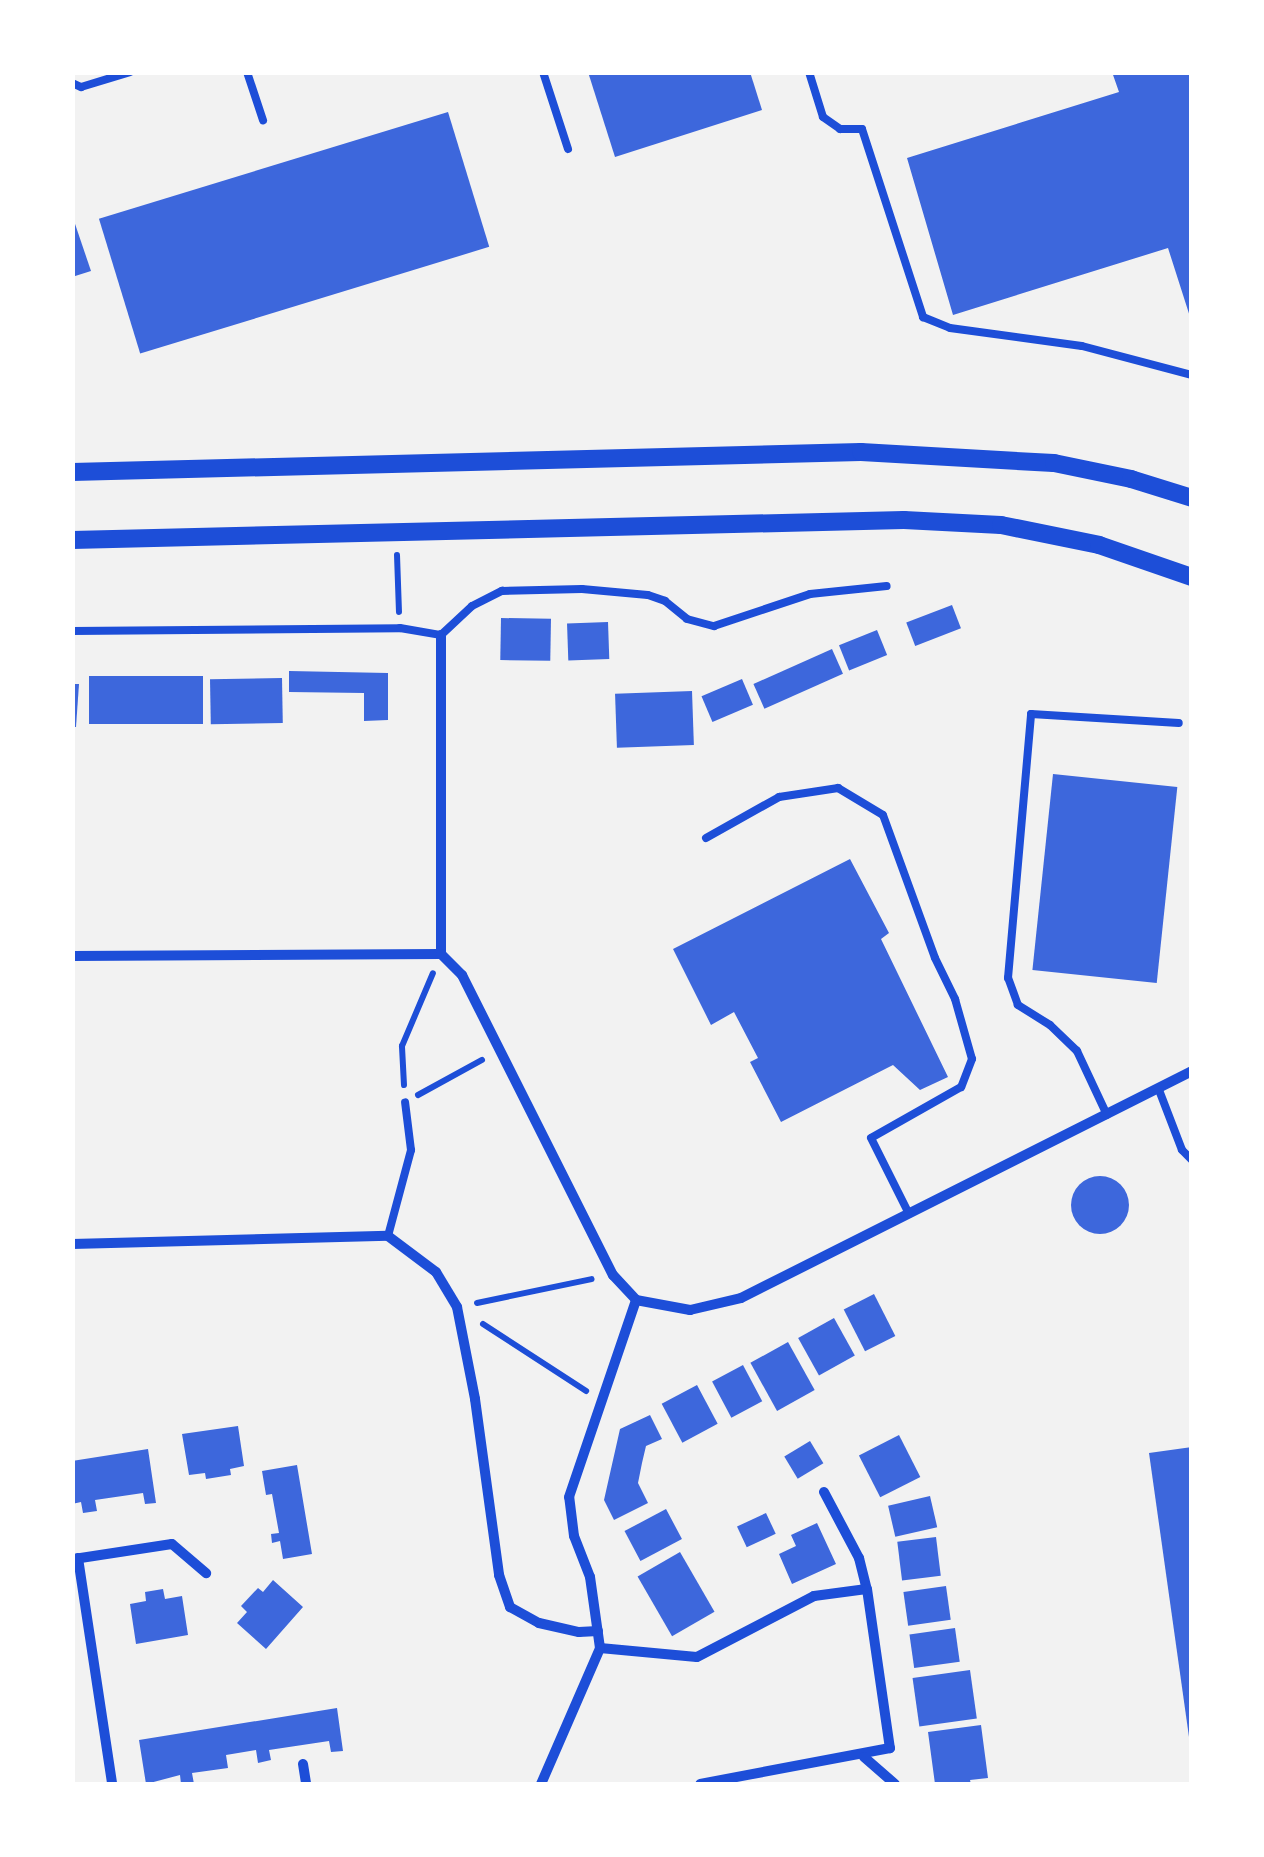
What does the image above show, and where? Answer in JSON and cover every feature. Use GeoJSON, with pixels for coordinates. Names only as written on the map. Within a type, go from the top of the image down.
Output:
{"type":"FeatureCollection","features":[{"type":"Feature","properties":{"kind":"street"},"geometry":{"type":"LineString","coordinates":[[72,472],[862,452],[1054,463],[1131,479],[1192,498]]}},
{"type":"Feature","properties":{"kind":"street"},"geometry":{"type":"LineString","coordinates":[[72,540],[904,520],[1000,526],[1099,545],[1192,578]]}},
{"type":"Feature","properties":{"kind":"street"},"geometry":{"type":"LineString","coordinates":[[440,635],[441,954],[462,975],[613,1275],[636,1300],[690,1310],[741,1298],[1192,1071]]}},
{"type":"Feature","properties":{"kind":"street"},"geometry":{"type":"LineString","coordinates":[[72,956],[441,954]]}},
{"type":"Feature","properties":{"kind":"street"},"geometry":{"type":"LineString","coordinates":[[72,1244],[388,1236],[436,1272],[456,1307],[475,1398],[498,1574],[510,1607],[539,1623],[579,1632],[598,1631]]}},
{"type":"Feature","properties":{"kind":"street"},"geometry":{"type":"LineString","coordinates":[[541,1784],[600,1648],[590,1577],[574,1536],[569,1497],[636,1300]]}},
{"type":"Feature","properties":{"kind":"street"},"geometry":{"type":"LineString","coordinates":[[700,1784],[864,1756],[890,1748],[859,1558],[824,1492]]}},
{"type":"Feature","properties":{"kind":"street"},"geometry":{"type":"LineString","coordinates":[[112,1784],[75,1559],[172,1544],[206,1572]]}},
{"type":"Feature","properties":{"kind":"street"},"geometry":{"type":"LineString","coordinates":[[600,1648],[697,1656],[814,1596],[866,1590]]}},
{"type":"Feature","properties":{"kind":"street"},"geometry":{"type":"LineString","coordinates":[[864,1756],[895,1784]]}},
{"type":"Feature","properties":{"kind":"street"},"geometry":{"type":"LineString","coordinates":[[303,1764],[306,1784]]}},
{"type":"Feature","properties":{"kind":"lane"},"geometry":{"type":"LineString","coordinates":[[72,83],[81,88],[130,72]]}},
{"type":"Feature","properties":{"kind":"lane"},"geometry":{"type":"LineString","coordinates":[[248,72],[263,120]]}},
{"type":"Feature","properties":{"kind":"lane"},"geometry":{"type":"LineString","coordinates":[[543,72],[568,149]]}},
{"type":"Feature","properties":{"kind":"lane"},"geometry":{"type":"LineString","coordinates":[[808,72],[823,117],[840,129],[862,129],[923,317],[950,328],[1082,346],[1192,375]]}},
{"type":"Feature","properties":{"kind":"lane"},"geometry":{"type":"LineString","coordinates":[[72,631],[400,628],[440,635],[472,606],[502,592],[582,590],[648,594],[665,601],[687,619],[714,626],[810,594],[887,586]]}},
{"type":"Feature","properties":{"kind":"lane"},"geometry":{"type":"LineString","coordinates":[[1108,1115],[1077,1051],[1050,1025],[1018,1005],[1008,978],[1031,714],[1179,723]]}},
{"type":"Feature","properties":{"kind":"lane"},"geometry":{"type":"LineString","coordinates":[[706,838],[780,797],[838,788],[884,815],[935,958],[955,999],[972,1059],[961,1086],[871,1138],[909,1214]]}},
{"type":"Feature","properties":{"kind":"lane"},"geometry":{"type":"LineString","coordinates":[[1159,1090],[1182,1150],[1192,1160]]}},
{"type":"Feature","properties":{"kind":"lane"},"geometry":{"type":"LineString","coordinates":[[388,1236],[411,1150],[405,1102]]}},
{"type":"Feature","properties":{"kind":"path"},"geometry":{"type":"LineString","coordinates":[[396,532],[400,628]]}},
{"type":"Feature","properties":{"kind":"path"},"geometry":{"type":"LineString","coordinates":[[441,954],[402,1046],[405,1102],[501,1050]]}},
{"type":"Feature","properties":{"kind":"path"},"geometry":{"type":"LineString","coordinates":[[456,1307],[613,1275]]}},
{"type":"Feature","properties":{"kind":"path"},"geometry":{"type":"LineString","coordinates":[[456,1307],[602,1401]]}},
{"type":"Feature","properties":{"kind":"building"},"geometry":{"type":"Polygon","coordinates":[[[588,72],[750,72],[762,110],[615,157],[588,72]]]}},
{"type":"Feature","properties":{"kind":"building"},"geometry":{"type":"Polygon","coordinates":[[[1112,72],[1192,72],[1192,323],[1168,248],[953,315],[907,158],[1119,92],[1112,72]]]}},
{"type":"Feature","properties":{"kind":"building"},"geometry":{"type":"Polygon","coordinates":[[[448,112],[489,247],[140,354],[99,219],[448,112]]]}},
{"type":"Feature","properties":{"kind":"building"},"geometry":{"type":"Polygon","coordinates":[[[72,215],[91,271],[72,277],[72,215]]]}},
{"type":"Feature","properties":{"kind":"building"},"geometry":{"type":"Polygon","coordinates":[[[952,605],[961,628],[915,646],[906,623],[952,605]]]}},
{"type":"Feature","properties":{"kind":"building"},"geometry":{"type":"Polygon","coordinates":[[[501,618],[551,619],[550,661],[500,660],[501,618]]]}},
{"type":"Feature","properties":{"kind":"building"},"geometry":{"type":"Polygon","coordinates":[[[608,622],[609,659],[568,660],[567,623],[608,622]]]}},
{"type":"Feature","properties":{"kind":"building"},"geometry":{"type":"Polygon","coordinates":[[[877,630],[887,655],[849,670],[839,645],[877,630]]]}},
{"type":"Feature","properties":{"kind":"building"},"geometry":{"type":"Polygon","coordinates":[[[832,649],[843,674],[764,709],[753,684],[832,649]]]}},
{"type":"Feature","properties":{"kind":"building"},"geometry":{"type":"Polygon","coordinates":[[[289,671],[388,673],[388,720],[364,721],[364,693],[289,692],[289,671]]]}},
{"type":"Feature","properties":{"kind":"building"},"geometry":{"type":"Polygon","coordinates":[[[89,676],[203,676],[203,724],[89,724],[89,676]]]}},
{"type":"Feature","properties":{"kind":"building"},"geometry":{"type":"Polygon","coordinates":[[[282,678],[283,723],[211,724],[210,679],[282,678]]]}},
{"type":"Feature","properties":{"kind":"building"},"geometry":{"type":"Polygon","coordinates":[[[742,679],[753,705],[712,722],[701,696],[742,679]]]}},
{"type":"Feature","properties":{"kind":"building"},"geometry":{"type":"Polygon","coordinates":[[[72,684],[79,684],[76,727],[72,727],[72,684]]]}},
{"type":"Feature","properties":{"kind":"building"},"geometry":{"type":"Polygon","coordinates":[[[692,691],[694,745],[617,748],[615,694],[692,691]]]}},
{"type":"Feature","properties":{"kind":"building"},"geometry":{"type":"Polygon","coordinates":[[[1053,774],[1177,787],[1157,983],[1032,970],[1053,774]]]}},
{"type":"Feature","properties":{"kind":"building"},"geometry":{"type":"Polygon","coordinates":[[[850,859],[889,933],[881,939],[948,1077],[920,1090],[893,1065],[781,1122],[750,1062],[758,1058],[734,1012],[711,1025],[673,949],[850,859]]]}},
{"type":"Feature","properties":{"kind":"building"},"geometry":{"type":"Polygon","coordinates":[[[1100,1176],[1120,1185],[1129,1205],[1120,1225],[1100,1234],[1080,1225],[1071,1205],[1080,1185],[1100,1176]]]}},
{"type":"Feature","properties":{"kind":"building"},"geometry":{"type":"Polygon","coordinates":[[[874,1294],[895,1336],[865,1351],[844,1309],[874,1294]]]}},
{"type":"Feature","properties":{"kind":"building"},"geometry":{"type":"Polygon","coordinates":[[[834,1318],[855,1356],[819,1375],[798,1338],[834,1318]]]}},
{"type":"Feature","properties":{"kind":"building"},"geometry":{"type":"Polygon","coordinates":[[[788,1342],[815,1390],[777,1411],[750,1363],[788,1342]]]}},
{"type":"Feature","properties":{"kind":"building"},"geometry":{"type":"Polygon","coordinates":[[[743,1365],[762,1401],[731,1418],[712,1381],[743,1365]]]}},
{"type":"Feature","properties":{"kind":"building"},"geometry":{"type":"Polygon","coordinates":[[[697,1385],[718,1424],[682,1443],[662,1404],[697,1385]]]}},
{"type":"Feature","properties":{"kind":"building"},"geometry":{"type":"Polygon","coordinates":[[[650,1415],[662,1439],[646,1446],[642,1463],[638,1483],[648,1503],[614,1520],[604,1500],[620,1429],[650,1415]]]}},
{"type":"Feature","properties":{"kind":"building"},"geometry":{"type":"Polygon","coordinates":[[[238,1426],[244,1466],[230,1469],[231,1475],[206,1479],[205,1473],[189,1475],[182,1434],[238,1426]]]}},
{"type":"Feature","properties":{"kind":"building"},"geometry":{"type":"Polygon","coordinates":[[[899,1435],[920,1477],[880,1497],[859,1455],[899,1435]]]}},
{"type":"Feature","properties":{"kind":"building"},"geometry":{"type":"Polygon","coordinates":[[[810,1441],[823,1463],[798,1479],[784,1456],[810,1441]]]}},
{"type":"Feature","properties":{"kind":"building"},"geometry":{"type":"Polygon","coordinates":[[[1192,1447],[1192,1737],[1189,1737],[1149,1453],[1192,1447]]]}},
{"type":"Feature","properties":{"kind":"building"},"geometry":{"type":"Polygon","coordinates":[[[148,1449],[156,1503],[145,1504],[143,1493],[95,1500],[97,1511],[83,1513],[81,1502],[72,1504],[72,1461],[148,1449]]]}},
{"type":"Feature","properties":{"kind":"building"},"geometry":{"type":"Polygon","coordinates":[[[297,1465],[312,1554],[283,1559],[280,1541],[272,1543],[271,1534],[279,1533],[272,1494],[266,1495],[262,1471],[297,1465]]]}},
{"type":"Feature","properties":{"kind":"building"},"geometry":{"type":"Polygon","coordinates":[[[930,1496],[937,1527],[895,1537],[888,1506],[930,1496]]]}},
{"type":"Feature","properties":{"kind":"building"},"geometry":{"type":"Polygon","coordinates":[[[666,1509],[682,1539],[640,1561],[625,1531],[666,1509]]]}},
{"type":"Feature","properties":{"kind":"building"},"geometry":{"type":"Polygon","coordinates":[[[766,1513],[776,1534],[747,1547],[737,1527],[766,1513]]]}},
{"type":"Feature","properties":{"kind":"building"},"geometry":{"type":"Polygon","coordinates":[[[817,1523],[836,1564],[792,1584],[779,1554],[796,1546],[791,1535],[817,1523]]]}},
{"type":"Feature","properties":{"kind":"building"},"geometry":{"type":"Polygon","coordinates":[[[936,1537],[941,1576],[902,1580],[897,1542],[936,1537]]]}},
{"type":"Feature","properties":{"kind":"building"},"geometry":{"type":"Polygon","coordinates":[[[680,1552],[714,1612],[672,1636],[638,1576],[680,1552]]]}},
{"type":"Feature","properties":{"kind":"building"},"geometry":{"type":"Polygon","coordinates":[[[273,1580],[303,1607],[266,1649],[237,1623],[247,1612],[241,1606],[258,1588],[263,1592],[273,1580]]]}},
{"type":"Feature","properties":{"kind":"building"},"geometry":{"type":"Polygon","coordinates":[[[946,1586],[951,1620],[908,1626],[903,1592],[946,1586]]]}},
{"type":"Feature","properties":{"kind":"building"},"geometry":{"type":"Polygon","coordinates":[[[163,1589],[165,1599],[182,1596],[188,1635],[136,1644],[130,1604],[146,1601],[145,1592],[163,1589]]]}},
{"type":"Feature","properties":{"kind":"building"},"geometry":{"type":"Polygon","coordinates":[[[955,1628],[960,1662],[914,1668],[909,1634],[955,1628]]]}},
{"type":"Feature","properties":{"kind":"building"},"geometry":{"type":"Polygon","coordinates":[[[970,1670],[977,1719],[919,1727],[913,1678],[970,1670]]]}},
{"type":"Feature","properties":{"kind":"building"},"geometry":{"type":"Polygon","coordinates":[[[337,1708],[343,1751],[331,1752],[329,1741],[269,1750],[271,1760],[258,1763],[256,1750],[226,1755],[228,1768],[192,1773],[194,1784],[181,1784],[180,1775],[146,1784],[139,1740],[337,1708]]]}},
{"type":"Feature","properties":{"kind":"building"},"geometry":{"type":"Polygon","coordinates":[[[981,1725],[988,1778],[970,1780],[971,1784],[935,1784],[928,1732],[981,1725]]]}}]}
